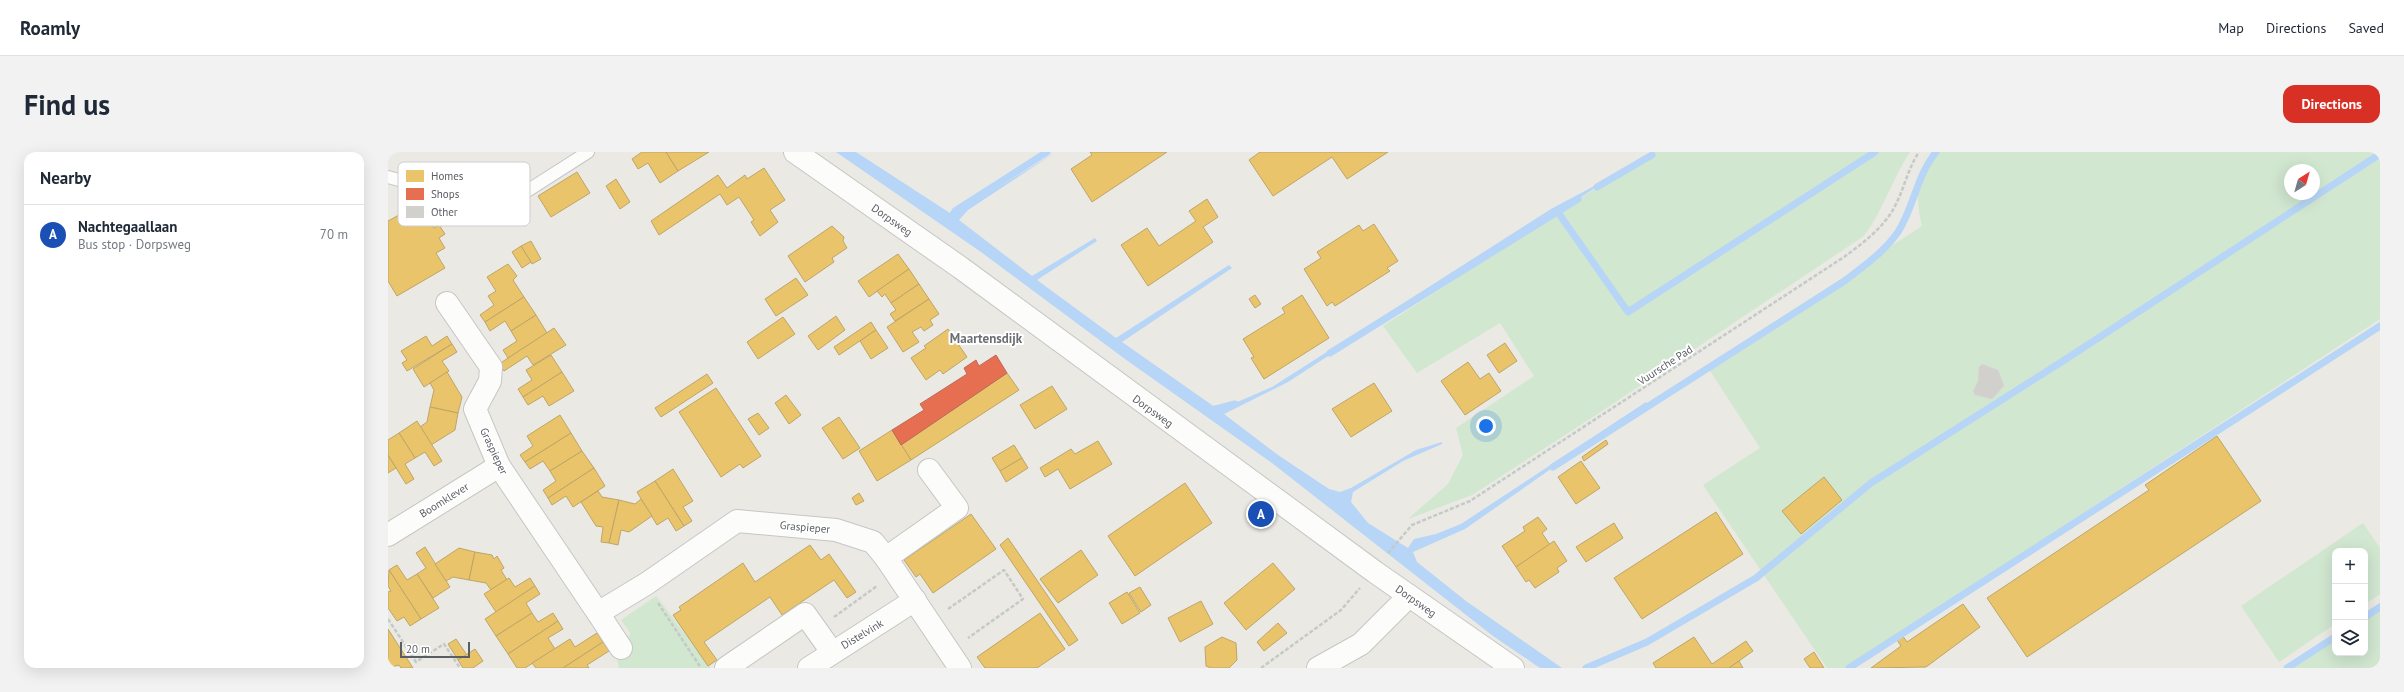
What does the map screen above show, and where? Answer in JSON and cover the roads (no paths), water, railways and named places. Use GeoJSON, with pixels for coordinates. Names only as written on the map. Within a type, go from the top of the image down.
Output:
{"type":"FeatureCollection","features":[{"type":"Feature","properties":{"kind":"street","name":"Dorpsweg"},"geometry":{"type":"LineString","coordinates":[[795,152],[1380,564],[1409,596],[1513,668]]}},
{"type":"Feature","properties":{"kind":"street","name":"Graspieper"},"geometry":{"type":"LineString","coordinates":[[447,303],[491,367],[490,381],[475,409],[499,466],[621,648]]}},
{"type":"Feature","properties":{"kind":"street","name":"Boomklever"},"geometry":{"type":"LineString","coordinates":[[388,534],[499,466]]}},
{"type":"Feature","properties":{"kind":"street"},"geometry":{"type":"LineString","coordinates":[[891,565],[956,508],[929,470]]}},
{"type":"Feature","properties":{"kind":"street","name":"Graspieper"},"geometry":{"type":"LineString","coordinates":[[598,613],[646,584],[737,521],[836,530],[873,542],[891,565],[954,660]]}},
{"type":"Feature","properties":{"kind":"street"},"geometry":{"type":"LineString","coordinates":[[1318,668],[1361,644],[1409,596]]}},
{"type":"Feature","properties":{"kind":"street","name":"Distelvink"},"geometry":{"type":"LineString","coordinates":[[809,668],[915,600]]}},
{"type":"Feature","properties":{"kind":"street"},"geometry":{"type":"LineString","coordinates":[[726,668],[805,614],[832,652]]}},
{"type":"Feature","properties":{"kind":"lane"},"geometry":{"type":"LineString","coordinates":[[530,189],[588,152]]}},
{"type":"Feature","properties":{"kind":"lane"},"geometry":{"type":"LineString","coordinates":[[388,177],[398,180]]}},
{"type":"Feature","properties":{"kind":"water"},"geometry":{"type":"Polygon","coordinates":[[[836,152],[856,152],[953,215],[1056,152],[968,210],[959,220],[1032,276],[1095,238],[1097,241],[1037,280],[1116,338],[1229,265],[1232,268],[1122,342],[1219,410],[1272,387],[1551,209],[1613,176],[1580,198],[1552,211],[1288,382],[1224,414],[1278,455],[1329,489],[1340,492],[1351,488],[1416,450],[1442,442],[1442,444],[1403,461],[1353,492],[1351,502],[1368,523],[1408,548],[1414,539],[1436,534],[1461,524],[1646,402],[1647,405],[1611,427],[1465,529],[1413,552],[1417,562],[1466,601],[1562,668],[1540,668],[1493,636],[1272,463],[1125,359],[981,252],[836,152]]]}},
{"type":"Feature","properties":{"kind":"waterway"},"geometry":{"type":"LineString","coordinates":[[950,219],[955,211],[1047,152]]}},
{"type":"Feature","properties":{"kind":"waterway"},"geometry":{"type":"LineString","coordinates":[[1557,211],[1628,312],[1875,152]]}},
{"type":"Feature","properties":{"kind":"waterway"},"geometry":{"type":"LineString","coordinates":[[1553,467],[1843,282],[1866,265],[1880,253],[1898,232],[1908,212],[1924,171],[1936,152]]}},
{"type":"Feature","properties":{"kind":"waterway"},"geometry":{"type":"LineString","coordinates":[[1586,668],[1647,642],[1756,578],[1871,483],[2063,361],[2380,154]]}},
{"type":"Feature","properties":{"kind":"waterway"},"geometry":{"type":"LineString","coordinates":[[1597,187],[1652,155]]}},
{"type":"Feature","properties":{"kind":"waterway"},"geometry":{"type":"LineString","coordinates":[[1330,353],[1578,199]]}},
{"type":"Feature","properties":{"kind":"waterway"},"geometry":{"type":"LineString","coordinates":[[1849,668],[2380,326]]}},
{"type":"Feature","properties":{"kind":"waterway"},"geometry":{"type":"LineString","coordinates":[[1208,411],[1235,404]]}},
{"type":"Feature","properties":{"kind":"waterway"},"geometry":{"type":"LineString","coordinates":[[2368,615],[2380,607]]}},
{"type":"Feature","properties":{"kind":"waterway"},"geometry":{"type":"LineString","coordinates":[[2287,668],[2332,639]]}},
{"type":"Feature","properties":{"kind":"place","name":"Nachtegaallaan"},"geometry":{"type":"Point","coordinates":[1261,514]}},
{"type":"Feature","properties":{"kind":"district","name":"Maartensdijk"},"geometry":{"type":"Point","coordinates":[986,338]}}]}
